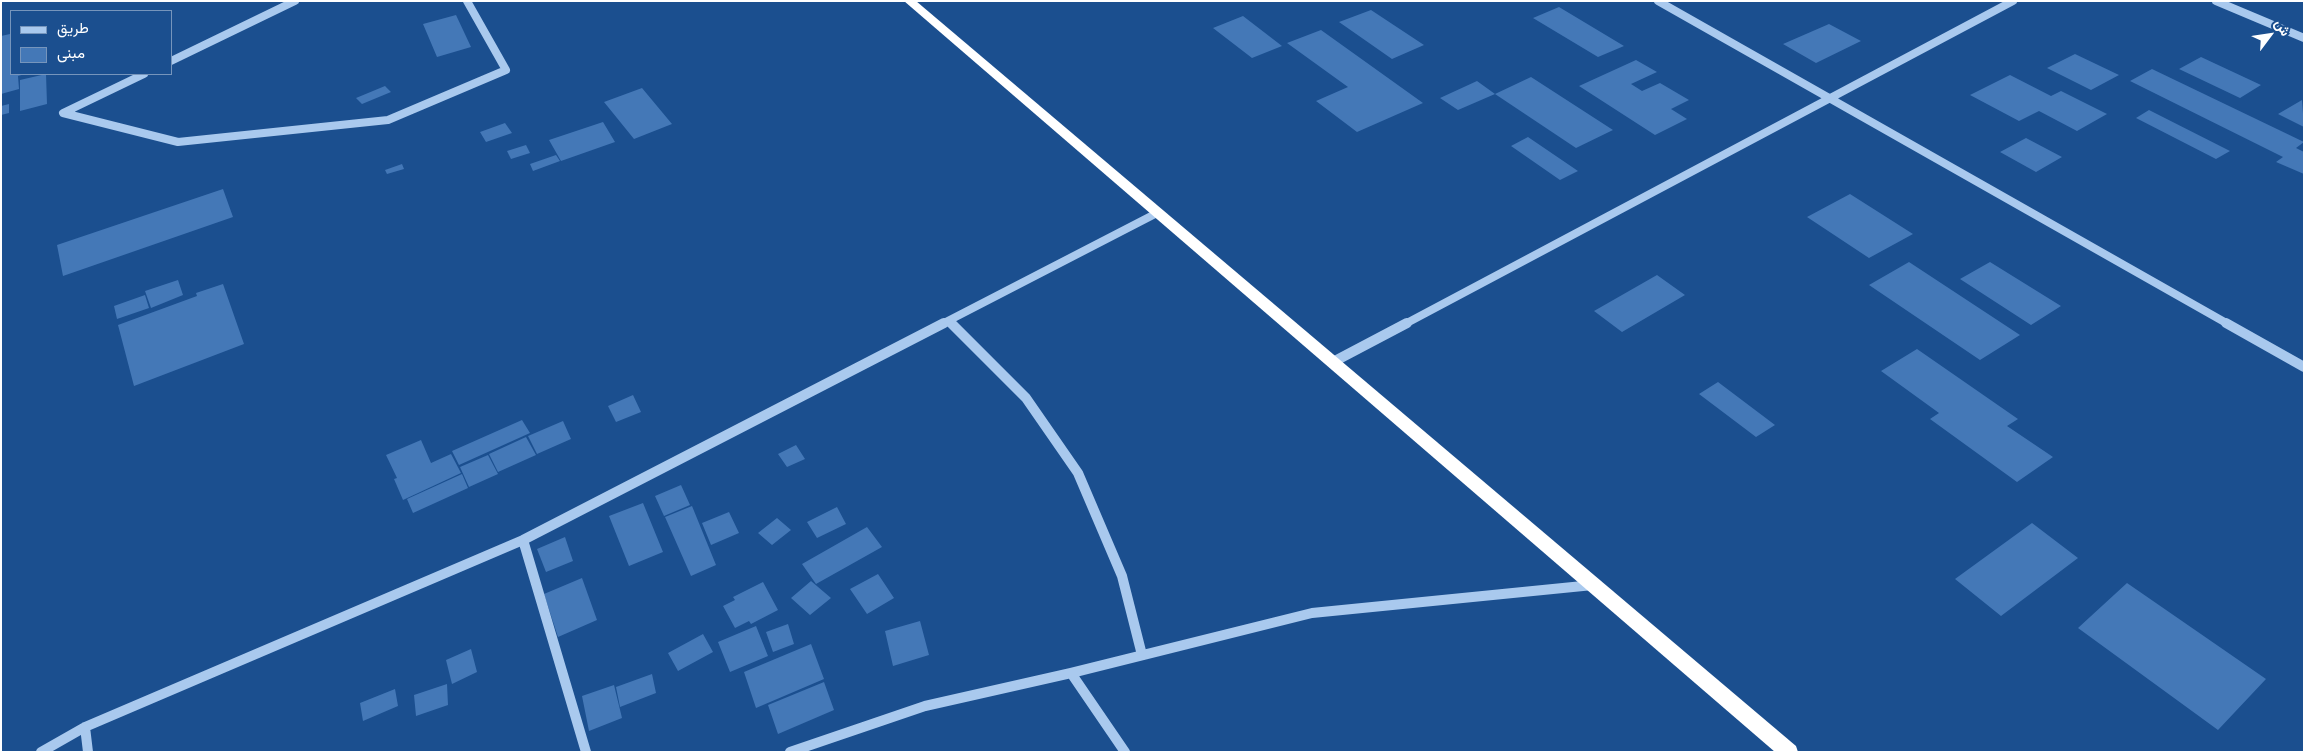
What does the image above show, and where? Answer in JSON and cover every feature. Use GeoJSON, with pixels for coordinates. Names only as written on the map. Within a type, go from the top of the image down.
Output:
{"type":"FeatureCollection","features":[{"type":"Feature","properties":{"kind":"highway"},"geometry":{"type":"LineString","coordinates":[[909,1],[1789,752]]}},
{"type":"Feature","properties":{"kind":"street"},"geometry":{"type":"LineString","coordinates":[[172,61],[295,1]]}},
{"type":"Feature","properties":{"kind":"street"},"geometry":{"type":"LineString","coordinates":[[142,75],[63,112],[178,142],[388,120],[506,70],[467,1]]}},
{"type":"Feature","properties":{"kind":"street"},"geometry":{"type":"LineString","coordinates":[[1658,1],[2304,367]]}},
{"type":"Feature","properties":{"kind":"street"},"geometry":{"type":"LineString","coordinates":[[1333,362],[2013,1]]}},
{"type":"Feature","properties":{"kind":"street"},"geometry":{"type":"LineString","coordinates":[[2216,1],[2304,38]]}},
{"type":"Feature","properties":{"kind":"street"},"geometry":{"type":"LineString","coordinates":[[41,752],[85,727],[522,540],[949,322],[1157,213]]}},
{"type":"Feature","properties":{"kind":"street"},"geometry":{"type":"LineString","coordinates":[[949,322],[1026,398],[1078,472],[1122,576],[1142,655]]}},
{"type":"Feature","properties":{"kind":"street"},"geometry":{"type":"LineString","coordinates":[[522,540],[586,752]]}},
{"type":"Feature","properties":{"kind":"street"},"geometry":{"type":"LineString","coordinates":[[790,752],[925,706],[1071,674],[1312,613],[1595,585]]}},
{"type":"Feature","properties":{"kind":"street"},"geometry":{"type":"LineString","coordinates":[[1071,674],[1125,752]]}},
{"type":"Feature","properties":{"kind":"street"},"geometry":{"type":"LineString","coordinates":[[85,727],[88,752]]}},
{"type":"Feature","properties":{"kind":"building"},"geometry":{"type":"Polygon","coordinates":[[[1559,7],[1624,46],[1598,57],[1533,18],[1559,7]]]}},
{"type":"Feature","properties":{"kind":"building"},"geometry":{"type":"Polygon","coordinates":[[[1371,10],[1424,45],[1392,59],[1339,22],[1371,10]]]}},
{"type":"Feature","properties":{"kind":"building"},"geometry":{"type":"Polygon","coordinates":[[[456,15],[471,47],[437,57],[423,24],[456,15]]]}},
{"type":"Feature","properties":{"kind":"building"},"geometry":{"type":"Polygon","coordinates":[[[1243,16],[1282,46],[1252,58],[1213,28],[1243,16]]]}},
{"type":"Feature","properties":{"kind":"building"},"geometry":{"type":"Polygon","coordinates":[[[1829,24],[1861,41],[1816,63],[1783,44],[1829,24]]]}},
{"type":"Feature","properties":{"kind":"building"},"geometry":{"type":"Polygon","coordinates":[[[1321,30],[1423,103],[1357,132],[1316,101],[1348,87],[1287,43],[1321,30]]]}},
{"type":"Feature","properties":{"kind":"building"},"geometry":{"type":"Polygon","coordinates":[[[10,34],[10,75],[22,75],[18,76],[19,89],[1,94],[1,36],[10,34]]]}},
{"type":"Feature","properties":{"kind":"building"},"geometry":{"type":"Polygon","coordinates":[[[2075,54],[2119,75],[2091,90],[2047,68],[2075,54]]]}},
{"type":"Feature","properties":{"kind":"building"},"geometry":{"type":"Polygon","coordinates":[[[2201,57],[2261,85],[2240,98],[2179,69],[2201,57]]]}},
{"type":"Feature","properties":{"kind":"building"},"geometry":{"type":"Polygon","coordinates":[[[1636,60],[1657,72],[1631,84],[1642,91],[1660,83],[1689,100],[1671,109],[1687,119],[1655,135],[1579,86],[1636,60]]]}},
{"type":"Feature","properties":{"kind":"building"},"geometry":{"type":"Polygon","coordinates":[[[2152,69],[2304,142],[2296,148],[2304,152],[2304,174],[2276,162],[2283,157],[2130,81],[2152,69]]]}},
{"type":"Feature","properties":{"kind":"building"},"geometry":{"type":"Polygon","coordinates":[[[46,75],[47,104],[20,111],[20,80],[46,75]]]}},
{"type":"Feature","properties":{"kind":"building"},"geometry":{"type":"Polygon","coordinates":[[[2010,75],[2051,96],[2061,91],[2107,114],[2077,131],[2039,111],[2019,121],[1970,95],[2010,75]]]}},
{"type":"Feature","properties":{"kind":"building"},"geometry":{"type":"Polygon","coordinates":[[[1531,77],[1613,130],[1576,148],[1495,94],[1531,77]]]}},
{"type":"Feature","properties":{"kind":"building"},"geometry":{"type":"Polygon","coordinates":[[[1477,81],[1495,94],[1458,110],[1440,98],[1477,81]]]}},
{"type":"Feature","properties":{"kind":"building"},"geometry":{"type":"Polygon","coordinates":[[[385,86],[391,92],[362,104],[356,98],[385,86]]]}},
{"type":"Feature","properties":{"kind":"building"},"geometry":{"type":"Polygon","coordinates":[[[642,88],[672,124],[634,139],[604,102],[642,88]]]}},
{"type":"Feature","properties":{"kind":"building"},"geometry":{"type":"Polygon","coordinates":[[[2302,100],[2304,127],[2278,114],[2302,100]]]}},
{"type":"Feature","properties":{"kind":"building"},"geometry":{"type":"Polygon","coordinates":[[[9,104],[9,113],[1,115],[1,106],[9,104]]]}},
{"type":"Feature","properties":{"kind":"building"},"geometry":{"type":"Polygon","coordinates":[[[2149,110],[2230,151],[2216,159],[2136,118],[2149,110]]]}},
{"type":"Feature","properties":{"kind":"building"},"geometry":{"type":"Polygon","coordinates":[[[603,122],[615,142],[561,161],[549,140],[603,122]]]}},
{"type":"Feature","properties":{"kind":"building"},"geometry":{"type":"Polygon","coordinates":[[[505,123],[512,133],[486,142],[480,132],[505,123]]]}},
{"type":"Feature","properties":{"kind":"building"},"geometry":{"type":"Polygon","coordinates":[[[1528,137],[1578,171],[1560,180],[1511,146],[1528,137]]]}},
{"type":"Feature","properties":{"kind":"building"},"geometry":{"type":"Polygon","coordinates":[[[2026,138],[2062,157],[2036,172],[2000,152],[2026,138]]]}},
{"type":"Feature","properties":{"kind":"building"},"geometry":{"type":"Polygon","coordinates":[[[526,145],[530,153],[511,159],[507,151],[526,145]]]}},
{"type":"Feature","properties":{"kind":"building"},"geometry":{"type":"Polygon","coordinates":[[[556,155],[560,161],[533,171],[530,164],[556,155]]]}},
{"type":"Feature","properties":{"kind":"building"},"geometry":{"type":"Polygon","coordinates":[[[402,164],[404,169],[387,174],[385,170],[402,164]]]}},
{"type":"Feature","properties":{"kind":"building"},"geometry":{"type":"Polygon","coordinates":[[[223,189],[233,217],[63,276],[57,245],[223,189]]]}},
{"type":"Feature","properties":{"kind":"building"},"geometry":{"type":"Polygon","coordinates":[[[1850,194],[1913,234],[1869,258],[1807,217],[1850,194]]]}},
{"type":"Feature","properties":{"kind":"building"},"geometry":{"type":"Polygon","coordinates":[[[1909,262],[2020,335],[1980,360],[1869,285],[1909,262]]]}},
{"type":"Feature","properties":{"kind":"building"},"geometry":{"type":"Polygon","coordinates":[[[1990,262],[2061,306],[2031,325],[1960,279],[1990,262]]]}},
{"type":"Feature","properties":{"kind":"building"},"geometry":{"type":"Polygon","coordinates":[[[1657,275],[1685,295],[1622,332],[1594,311],[1657,275]]]}},
{"type":"Feature","properties":{"kind":"building"},"geometry":{"type":"Polygon","coordinates":[[[178,280],[183,295],[151,308],[145,291],[178,280]]]}},
{"type":"Feature","properties":{"kind":"building"},"geometry":{"type":"Polygon","coordinates":[[[223,284],[244,344],[134,386],[118,325],[197,296],[196,293],[223,284]]]}},
{"type":"Feature","properties":{"kind":"building"},"geometry":{"type":"Polygon","coordinates":[[[145,295],[149,308],[117,319],[114,306],[145,295]]]}},
{"type":"Feature","properties":{"kind":"building"},"geometry":{"type":"Polygon","coordinates":[[[1917,349],[2018,419],[2007,426],[2053,457],[2017,482],[1930,419],[1939,413],[1881,371],[1917,349]]]}},
{"type":"Feature","properties":{"kind":"building"},"geometry":{"type":"Polygon","coordinates":[[[1718,382],[1775,425],[1756,437],[1699,394],[1718,382]]]}},
{"type":"Feature","properties":{"kind":"building"},"geometry":{"type":"Polygon","coordinates":[[[633,395],[641,412],[616,422],[608,406],[633,395]]]}},
{"type":"Feature","properties":{"kind":"building"},"geometry":{"type":"Polygon","coordinates":[[[522,420],[530,433],[459,465],[452,451],[522,420]]]}},
{"type":"Feature","properties":{"kind":"building"},"geometry":{"type":"Polygon","coordinates":[[[563,421],[571,439],[537,454],[528,436],[563,421]]]}},
{"type":"Feature","properties":{"kind":"building"},"geometry":{"type":"Polygon","coordinates":[[[526,437],[536,455],[498,472],[489,454],[526,437]]]}},
{"type":"Feature","properties":{"kind":"building"},"geometry":{"type":"Polygon","coordinates":[[[421,440],[431,463],[451,454],[461,473],[403,500],[394,479],[397,478],[386,455],[421,440]]]}},
{"type":"Feature","properties":{"kind":"building"},"geometry":{"type":"Polygon","coordinates":[[[796,445],[805,459],[787,467],[778,454],[796,445]]]}},
{"type":"Feature","properties":{"kind":"building"},"geometry":{"type":"Polygon","coordinates":[[[488,455],[498,474],[469,487],[460,467],[488,455]]]}},
{"type":"Feature","properties":{"kind":"building"},"geometry":{"type":"Polygon","coordinates":[[[462,474],[468,488],[413,513],[407,499],[462,474]]]}},
{"type":"Feature","properties":{"kind":"building"},"geometry":{"type":"Polygon","coordinates":[[[681,485],[690,505],[664,516],[655,496],[681,485]]]}},
{"type":"Feature","properties":{"kind":"building"},"geometry":{"type":"Polygon","coordinates":[[[643,503],[663,552],[629,566],[609,516],[643,503]]]}},
{"type":"Feature","properties":{"kind":"building"},"geometry":{"type":"Polygon","coordinates":[[[692,506],[716,565],[691,576],[665,517],[692,506]]]}},
{"type":"Feature","properties":{"kind":"building"},"geometry":{"type":"Polygon","coordinates":[[[837,507],[846,524],[817,538],[807,522],[837,507]]]}},
{"type":"Feature","properties":{"kind":"building"},"geometry":{"type":"Polygon","coordinates":[[[729,512],[739,533],[711,545],[702,523],[729,512]]]}},
{"type":"Feature","properties":{"kind":"building"},"geometry":{"type":"Polygon","coordinates":[[[777,518],[791,530],[772,545],[758,533],[777,518]]]}},
{"type":"Feature","properties":{"kind":"building"},"geometry":{"type":"Polygon","coordinates":[[[2032,523],[2078,558],[2001,616],[1955,579],[2032,523]]]}},
{"type":"Feature","properties":{"kind":"building"},"geometry":{"type":"Polygon","coordinates":[[[867,527],[882,547],[816,584],[802,564],[867,527]]]}},
{"type":"Feature","properties":{"kind":"building"},"geometry":{"type":"Polygon","coordinates":[[[565,537],[573,561],[546,572],[537,549],[565,537]]]}},
{"type":"Feature","properties":{"kind":"building"},"geometry":{"type":"Polygon","coordinates":[[[878,574],[894,598],[867,614],[850,589],[878,574]]]}},
{"type":"Feature","properties":{"kind":"building"},"geometry":{"type":"Polygon","coordinates":[[[582,578],[597,620],[558,637],[544,594],[582,578]]]}},
{"type":"Feature","properties":{"kind":"building"},"geometry":{"type":"Polygon","coordinates":[[[811,581],[831,598],[810,615],[791,598],[811,581]]]}},
{"type":"Feature","properties":{"kind":"building"},"geometry":{"type":"Polygon","coordinates":[[[763,582],[778,610],[751,624],[749,621],[735,628],[723,606],[735,600],[733,597],[763,582]]]}},
{"type":"Feature","properties":{"kind":"building"},"geometry":{"type":"Polygon","coordinates":[[[2127,583],[2266,679],[2218,730],[2078,628],[2127,583]]]}},
{"type":"Feature","properties":{"kind":"building"},"geometry":{"type":"Polygon","coordinates":[[[920,621],[929,655],[893,666],[885,631],[920,621]]]}},
{"type":"Feature","properties":{"kind":"building"},"geometry":{"type":"Polygon","coordinates":[[[788,624],[794,644],[773,652],[766,632],[788,624]]]}},
{"type":"Feature","properties":{"kind":"building"},"geometry":{"type":"Polygon","coordinates":[[[756,626],[768,656],[730,672],[718,642],[756,626]]]}},
{"type":"Feature","properties":{"kind":"building"},"geometry":{"type":"Polygon","coordinates":[[[703,634],[713,652],[678,671],[668,653],[703,634]]]}},
{"type":"Feature","properties":{"kind":"building"},"geometry":{"type":"Polygon","coordinates":[[[811,644],[824,679],[756,708],[744,672],[811,644]]]}},
{"type":"Feature","properties":{"kind":"building"},"geometry":{"type":"Polygon","coordinates":[[[471,649],[477,672],[452,684],[446,660],[471,649]]]}},
{"type":"Feature","properties":{"kind":"building"},"geometry":{"type":"Polygon","coordinates":[[[652,674],[656,693],[620,707],[616,687],[652,674]]]}},
{"type":"Feature","properties":{"kind":"building"},"geometry":{"type":"Polygon","coordinates":[[[824,682],[834,710],[778,734],[768,705],[824,682]]]}},
{"type":"Feature","properties":{"kind":"building"},"geometry":{"type":"Polygon","coordinates":[[[447,684],[448,705],[416,716],[414,695],[447,684]]]}},
{"type":"Feature","properties":{"kind":"building"},"geometry":{"type":"Polygon","coordinates":[[[614,685],[622,718],[589,731],[582,696],[614,685]]]}},
{"type":"Feature","properties":{"kind":"building"},"geometry":{"type":"Polygon","coordinates":[[[395,689],[398,706],[363,721],[360,703],[395,689]]]}}]}
